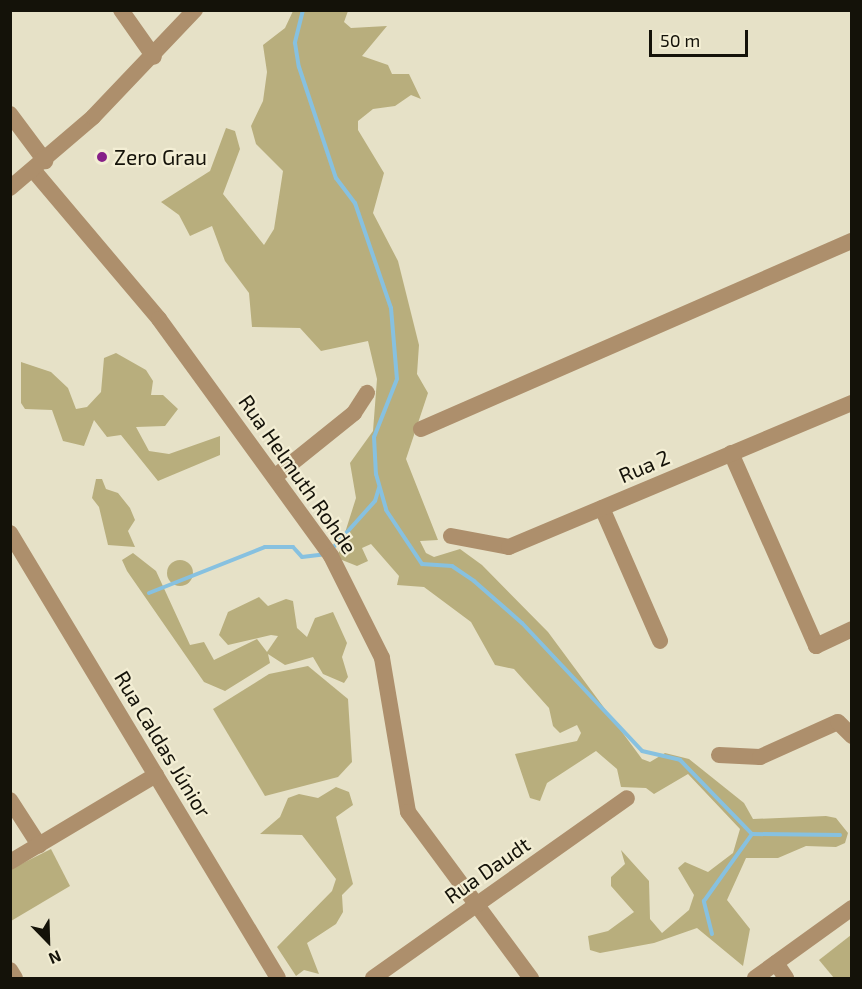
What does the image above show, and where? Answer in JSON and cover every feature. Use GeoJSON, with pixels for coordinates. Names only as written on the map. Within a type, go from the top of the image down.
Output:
{"type":"FeatureCollection","features":[{"type":"Feature","properties":{"kind":"street"},"geometry":{"type":"LineString","coordinates":[[121,10],[154,57]]}},
{"type":"Feature","properties":{"kind":"street"},"geometry":{"type":"LineString","coordinates":[[10,188],[40,166],[154,57],[195,10]]}},
{"type":"Feature","properties":{"kind":"street","name":"Rua Helmuth Rohde"},"geometry":{"type":"LineString","coordinates":[[10,114],[40,166],[277,475],[326,551],[382,658],[408,812],[531,978]]}},
{"type":"Feature","properties":{"kind":"street"},"geometry":{"type":"LineString","coordinates":[[421,429],[848,243],[852,261]]}},
{"type":"Feature","properties":{"kind":"street"},"geometry":{"type":"LineString","coordinates":[[277,475],[354,413],[367,393]]}},
{"type":"Feature","properties":{"kind":"street","name":"Rua 2"},"geometry":{"type":"LineString","coordinates":[[451,536],[509,547],[852,403]]}},
{"type":"Feature","properties":{"kind":"street"},"geometry":{"type":"LineString","coordinates":[[731,453],[816,646],[852,629]]}},
{"type":"Feature","properties":{"kind":"street"},"geometry":{"type":"LineString","coordinates":[[602,508],[660,641]]}},
{"type":"Feature","properties":{"kind":"street","name":"Rua Caldas Júnior"},"geometry":{"type":"LineString","coordinates":[[13,542],[278,978]]}},
{"type":"Feature","properties":{"kind":"street"},"geometry":{"type":"LineString","coordinates":[[719,755],[760,757],[838,722],[852,736]]}},
{"type":"Feature","properties":{"kind":"street"},"geometry":{"type":"LineString","coordinates":[[10,862],[156,775]]}},
{"type":"Feature","properties":{"kind":"street","name":"Rua Daudt"},"geometry":{"type":"LineString","coordinates":[[373,978],[627,798]]}},
{"type":"Feature","properties":{"kind":"street"},"geometry":{"type":"LineString","coordinates":[[10,800],[39,845]]}},
{"type":"Feature","properties":{"kind":"street"},"geometry":{"type":"LineString","coordinates":[[755,978],[852,908]]}},
{"type":"Feature","properties":{"kind":"street"},"geometry":{"type":"LineString","coordinates":[[776,963],[786,978]]}},
{"type":"Feature","properties":{"kind":"street"},"geometry":{"type":"LineString","coordinates":[[10,970],[15,978]]}},
{"type":"Feature","properties":{"kind":"shaded area"},"geometry":{"type":"Polygon","coordinates":[[[293,11],[348,11],[344,22],[351,28],[387,26],[362,56],[388,65],[392,74],[409,74],[421,99],[411,95],[395,106],[373,109],[358,121],[358,130],[384,173],[373,213],[398,261],[419,345],[417,374],[428,393],[406,459],[438,540],[420,541],[426,553],[434,557],[460,549],[482,565],[548,632],[642,759],[650,762],[665,753],[689,759],[744,803],[753,819],[826,816],[836,818],[848,833],[845,843],[836,847],[806,846],[778,858],[746,858],[727,900],[750,929],[743,966],[697,928],[654,943],[600,953],[590,950],[588,936],[608,931],[634,912],[611,886],[611,877],[625,864],[621,850],[649,881],[650,919],[662,933],[689,910],[694,895],[678,868],[685,862],[708,872],[733,853],[740,829],[688,774],[654,794],[646,788],[621,787],[617,769],[596,751],[547,783],[540,801],[530,798],[515,754],[577,741],[581,733],[577,725],[560,733],[553,726],[549,708],[514,669],[495,665],[471,622],[424,587],[397,585],[399,576],[371,544],[362,548],[368,561],[357,566],[337,558],[356,498],[350,463],[373,431],[377,379],[368,341],[321,351],[300,328],[252,327],[249,293],[225,261],[212,226],[190,236],[179,215],[161,202],[210,171],[226,128],[235,131],[240,149],[223,194],[264,245],[274,229],[283,171],[256,144],[251,126],[263,101],[267,72],[263,45],[285,28],[293,11]]]}},
{"type":"Feature","properties":{"kind":"shaded area"},"geometry":{"type":"Polygon","coordinates":[[[116,353],[146,370],[153,381],[151,395],[163,395],[178,409],[165,426],[136,427],[149,451],[169,454],[220,436],[220,455],[158,481],[121,435],[107,437],[94,420],[84,446],[63,441],[52,410],[25,409],[21,403],[21,362],[51,372],[68,388],[76,409],[87,407],[101,392],[104,358],[116,353]]]}},
{"type":"Feature","properties":{"kind":"shaded area"},"geometry":{"type":"Polygon","coordinates":[[[96,479],[102,479],[106,489],[118,493],[130,508],[135,520],[128,531],[135,547],[108,545],[99,507],[92,498],[96,479]]]}},
{"type":"Feature","properties":{"kind":"shaded area"},"geometry":{"type":"Polygon","coordinates":[[[133,553],[156,571],[190,645],[204,642],[214,660],[257,639],[267,652],[278,636],[271,635],[228,645],[219,635],[228,612],[259,597],[268,606],[286,599],[293,601],[297,628],[307,637],[315,618],[333,612],[347,643],[342,657],[348,677],[344,683],[323,674],[313,657],[285,665],[268,654],[270,663],[225,691],[204,682],[127,571],[122,560],[133,553]]]}},
{"type":"Feature","properties":{"kind":"shaded area"},"geometry":{"type":"Polygon","coordinates":[[[180,560],[189,564],[193,573],[189,582],[180,586],[171,582],[167,573],[171,564],[180,560]]]}},
{"type":"Feature","properties":{"kind":"shaded area"},"geometry":{"type":"Polygon","coordinates":[[[308,666],[348,699],[352,762],[338,777],[265,796],[213,709],[269,674],[308,666]]]}},
{"type":"Feature","properties":{"kind":"shaded area"},"geometry":{"type":"Polygon","coordinates":[[[336,787],[349,792],[353,805],[336,817],[353,884],[342,895],[343,912],[336,924],[307,943],[319,974],[304,970],[296,976],[277,947],[332,891],[336,879],[302,835],[260,834],[280,817],[288,798],[299,794],[318,798],[336,787]]]}},
{"type":"Feature","properties":{"kind":"shaded area"},"geometry":{"type":"Polygon","coordinates":[[[51,849],[70,886],[11,921],[11,869],[51,849]]]}},
{"type":"Feature","properties":{"kind":"shaded area"},"geometry":{"type":"Polygon","coordinates":[[[851,935],[851,978],[834,978],[819,960],[851,935]]]}},
{"type":"Feature","properties":{"kind":"waterway"},"geometry":{"type":"LineString","coordinates":[[303,10],[295,43],[299,67],[336,178],[355,203],[391,308],[397,379],[374,437],[376,474],[386,510],[422,564],[452,566],[474,581],[522,623],[642,751],[680,760],[752,834],[840,835]]}},
{"type":"Feature","properties":{"kind":"waterway"},"geometry":{"type":"LineString","coordinates":[[331,550],[375,501],[379,488]]}},
{"type":"Feature","properties":{"kind":"waterway"},"geometry":{"type":"LineString","coordinates":[[149,593],[265,547],[293,547],[302,557],[325,554]]}},
{"type":"Feature","properties":{"kind":"waterway"},"geometry":{"type":"LineString","coordinates":[[712,934],[704,901],[752,834]]}},
{"type":"Feature","properties":{"kind":"place","name":"Zero Grau"},"geometry":{"type":"Point","coordinates":[102,157]}}]}
